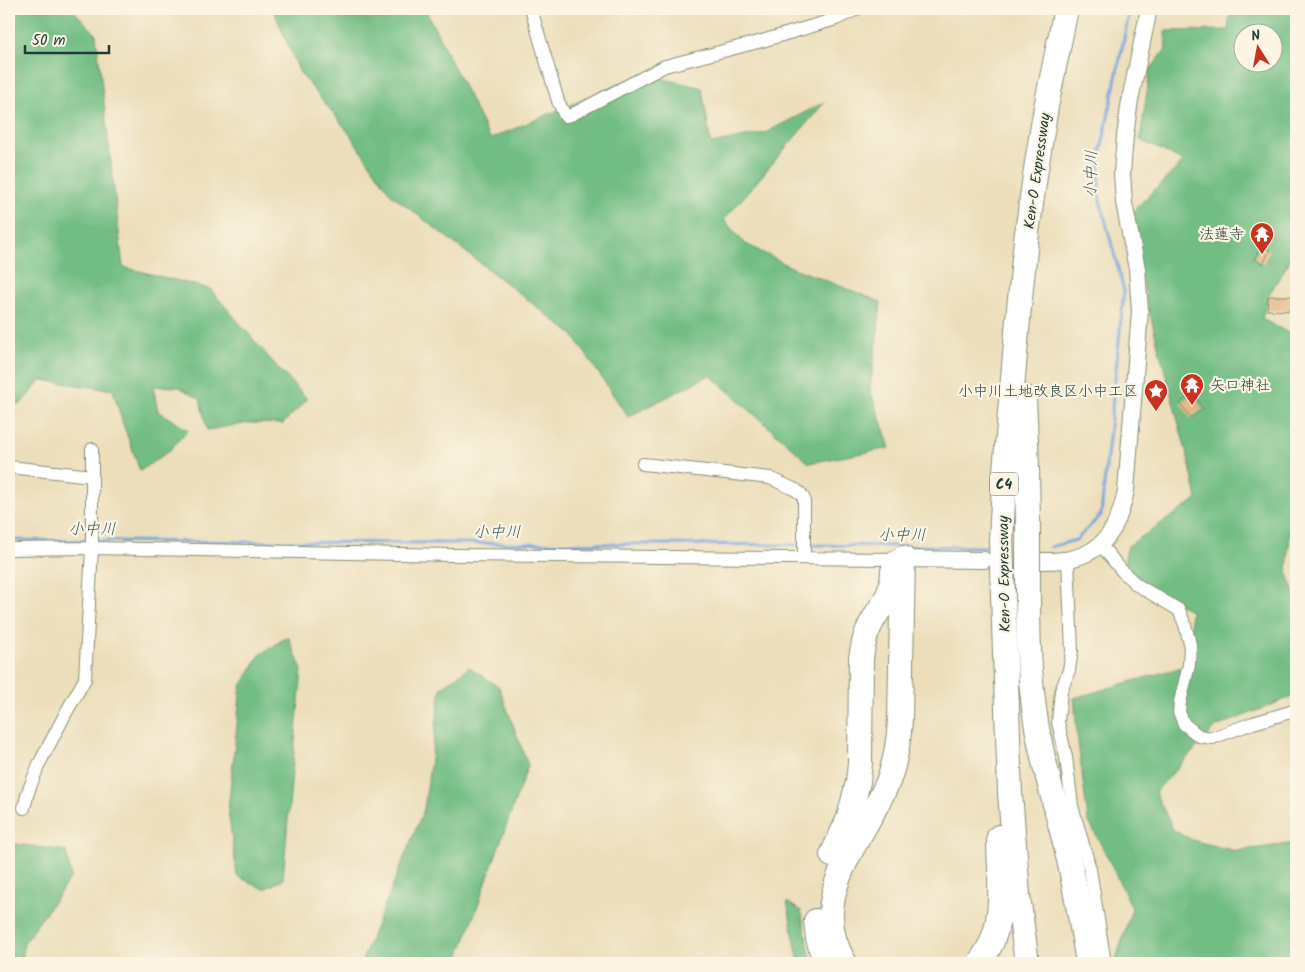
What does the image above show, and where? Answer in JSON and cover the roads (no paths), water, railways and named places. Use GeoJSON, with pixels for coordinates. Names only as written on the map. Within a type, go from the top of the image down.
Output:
{"type":"FeatureCollection","features":[{"type":"Feature","properties":{"kind":"highway","name":"Ken-O Expressway"},"geometry":{"type":"LineString","coordinates":[[1027,963],[1018,895],[1010,793],[1001,540],[1026,240],[1046,107],[1066,9]]}},
{"type":"Feature","properties":{"kind":"highway","name":"Ken-O Expressway"},"geometry":{"type":"LineString","coordinates":[[1035,963],[1026,896],[1011,682],[1010,540],[1040,202],[1052,122],[1074,9]]}},
{"type":"Feature","properties":{"kind":"highway"},"geometry":{"type":"LineString","coordinates":[[1024,377],[1028,529],[1035,568],[1029,663],[1034,709],[1041,748],[1068,853],[1080,909],[1088,963]]}},
{"type":"Feature","properties":{"kind":"highway"},"geometry":{"type":"LineString","coordinates":[[979,963],[988,950],[994,936],[998,922],[1000,902],[998,609],[1001,540]]}},
{"type":"Feature","properties":{"kind":"highway"},"geometry":{"type":"LineString","coordinates":[[825,963],[818,938],[816,918],[818,898],[823,878],[849,818],[855,796],[860,763],[861,658],[864,641],[869,628],[890,592],[898,559]]}},
{"type":"Feature","properties":{"kind":"highway"},"geometry":{"type":"LineString","coordinates":[[845,963],[836,946],[832,930],[831,911],[834,893],[838,877],[850,850],[879,800],[888,780],[895,760],[899,739],[898,559]]}},
{"type":"Feature","properties":{"kind":"street"},"geometry":{"type":"LineString","coordinates":[[531,9],[564,116],[571,115],[664,66],[762,41],[836,18],[856,9]]}},
{"type":"Feature","properties":{"kind":"street"},"geometry":{"type":"LineString","coordinates":[[1035,568],[1068,560],[1092,551],[1113,530],[1122,511],[1130,452],[1140,311],[1137,269],[1124,203],[1122,173],[1124,136],[1149,9]]}},
{"type":"Feature","properties":{"kind":"street"},"geometry":{"type":"LineString","coordinates":[[24,808],[39,764],[85,679],[92,542],[92,449]]}},
{"type":"Feature","properties":{"kind":"street"},"geometry":{"type":"LineString","coordinates":[[643,464],[770,478],[796,490],[804,499],[804,555]]}},
{"type":"Feature","properties":{"kind":"street"},"geometry":{"type":"LineString","coordinates":[[9,467],[92,476]]}},
{"type":"Feature","properties":{"kind":"street"},"geometry":{"type":"LineString","coordinates":[[9,549],[92,542],[441,555],[804,555],[984,560]]}},
{"type":"Feature","properties":{"kind":"street"},"geometry":{"type":"LineString","coordinates":[[1100,544],[1122,571],[1137,585],[1179,610],[1190,644],[1189,665],[1179,712],[1184,724],[1199,736],[1212,738],[1296,710]]}},
{"type":"Feature","properties":{"kind":"street"},"geometry":{"type":"LineString","coordinates":[[1068,560],[1072,651],[1069,670],[1062,691],[1058,722],[1066,757],[1072,806],[1090,869],[1105,963]]}},
{"type":"Feature","properties":{"kind":"waterway","name":"小中川"},"geometry":{"type":"LineString","coordinates":[[1050,547],[1076,540],[1101,515],[1124,291],[1099,196],[1100,156],[1130,9]]}},
{"type":"Feature","properties":{"kind":"waterway","name":"小中川"},"geometry":{"type":"LineString","coordinates":[[9,540],[88,541]]}},
{"type":"Feature","properties":{"kind":"waterway","name":"小中川"},"geometry":{"type":"LineString","coordinates":[[94,541],[801,545]]}},
{"type":"Feature","properties":{"kind":"waterway","name":"小中川"},"geometry":{"type":"LineString","coordinates":[[807,545],[985,547]]}},
{"type":"Feature","properties":{"kind":"place","name":"法蓮寺"},"geometry":{"type":"Point","coordinates":[1262,255]}},
{"type":"Feature","properties":{"kind":"place","name":"矢口神社"},"geometry":{"type":"Point","coordinates":[1192,406]}},
{"type":"Feature","properties":{"kind":"place","name":"小中川土地改良区小中工区"},"geometry":{"type":"Point","coordinates":[1156,412]}}]}
